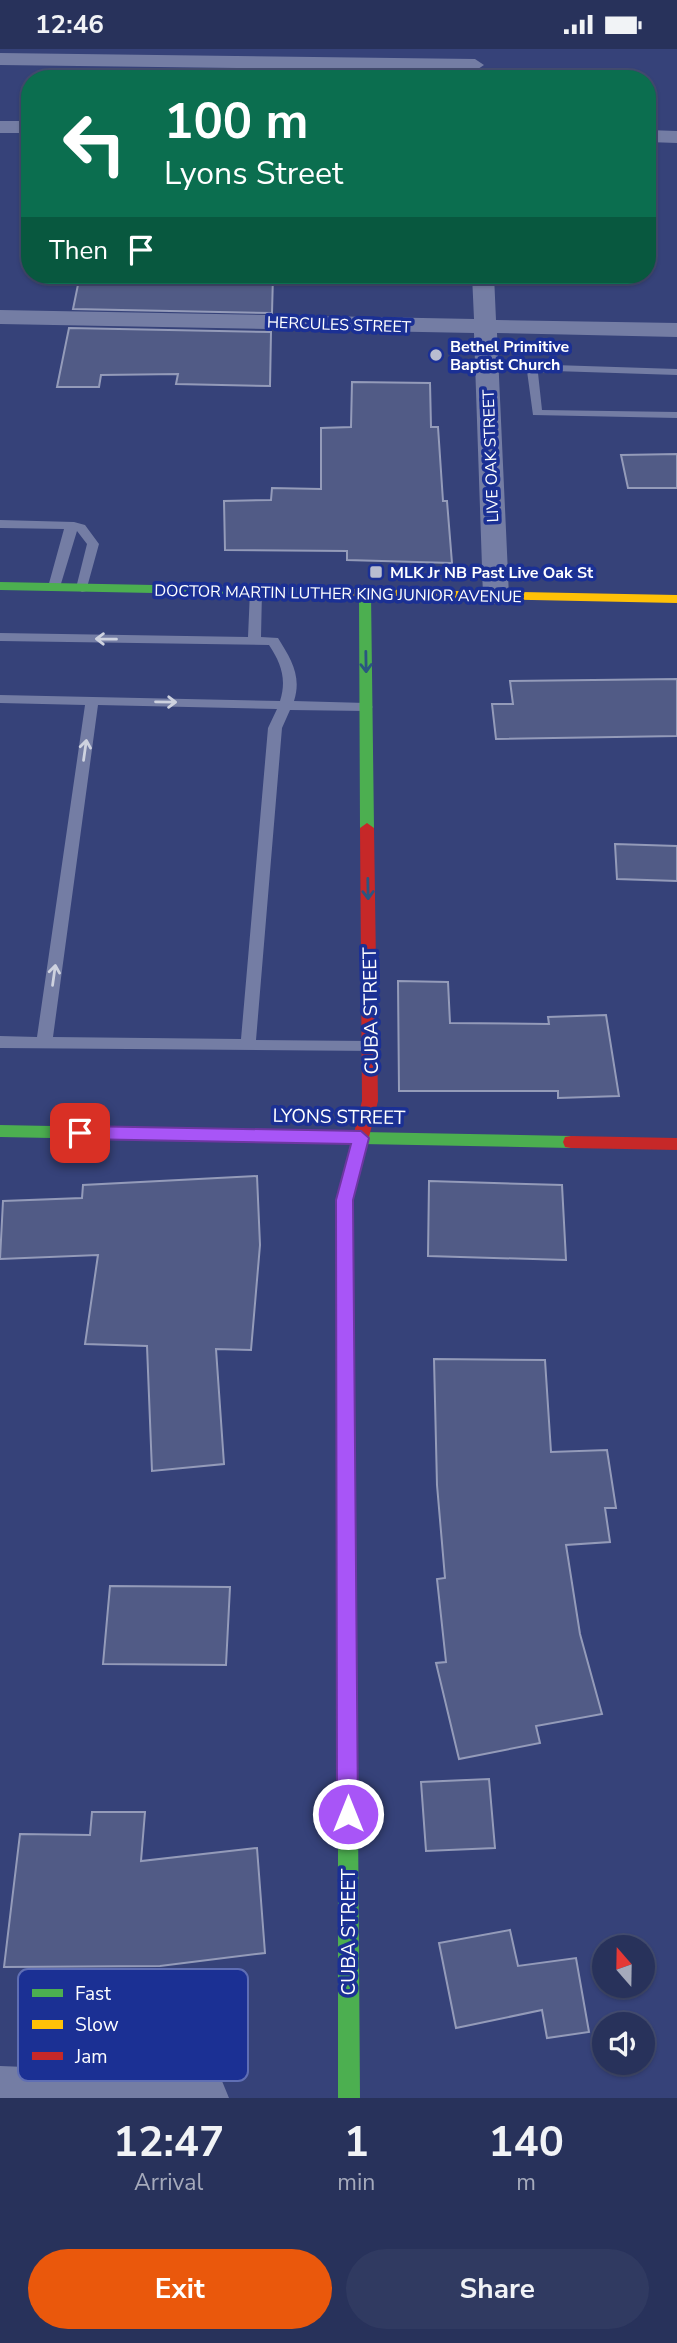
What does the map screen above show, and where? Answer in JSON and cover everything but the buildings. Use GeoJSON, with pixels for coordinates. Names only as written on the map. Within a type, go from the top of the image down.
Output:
{"type":"FeatureCollection","features":[{"type":"Feature","properties":{"kind":"street"},"geometry":{"type":"LineString","coordinates":[[0,59],[475,64]]}},
{"type":"Feature","properties":{"kind":"street"},"geometry":{"type":"LineString","coordinates":[[0,127],[21,127]]}},
{"type":"Feature","properties":{"kind":"street"},"geometry":{"type":"LineString","coordinates":[[656,136],[677,137]]}},
{"type":"Feature","properties":{"kind":"street","name":"LIVE OAK STREET"},"geometry":{"type":"LineString","coordinates":[[483,284],[496,596]]}},
{"type":"Feature","properties":{"kind":"street","name":"HERCULES STREET"},"geometry":{"type":"LineString","coordinates":[[0,317],[677,330]]}},
{"type":"Feature","properties":{"kind":"street","name":"DOCTOR MARTIN LUTHER KING JUNIOR AVENUE"},"geometry":{"type":"LineString","coordinates":[[0,586],[677,599]]}},
{"type":"Feature","properties":{"kind":"street","name":"CUBA STREET"},"geometry":{"type":"LineString","coordinates":[[349,2098],[345,1200],[370,1101],[365,594]]}},
{"type":"Feature","properties":{"kind":"street","name":"LYONS STREET"},"geometry":{"type":"LineString","coordinates":[[0,1131],[677,1144]]}},
{"type":"Feature","properties":{"kind":"street"},"geometry":{"type":"LineString","coordinates":[[0,2090],[205,2098]]}},
{"type":"Feature","properties":{"kind":"lane"},"geometry":{"type":"LineString","coordinates":[[677,372],[554,367],[532,370],[537,413],[677,415]]}},
{"type":"Feature","properties":{"kind":"lane"},"geometry":{"type":"LineString","coordinates":[[0,524],[81,528],[93,544],[82,588]]}},
{"type":"Feature","properties":{"kind":"lane"},"geometry":{"type":"LineString","coordinates":[[54,587],[70,529],[75,526]]}},
{"type":"Feature","properties":{"kind":"lane"},"geometry":{"type":"LineString","coordinates":[[254,641],[256,591]]}},
{"type":"Feature","properties":{"kind":"lane"},"geometry":{"type":"LineString","coordinates":[[0,637],[273,641],[285,658],[293,685],[275,728],[248,1046]]}},
{"type":"Feature","properties":{"kind":"lane"},"geometry":{"type":"LineString","coordinates":[[0,699],[366,707]]}},
{"type":"Feature","properties":{"kind":"lane"},"geometry":{"type":"LineString","coordinates":[[44,1043],[92,701]]}},
{"type":"Feature","properties":{"kind":"lane"},"geometry":{"type":"LineString","coordinates":[[0,1042],[370,1047]]}},
{"type":"Feature","properties":{"kind":"traffic: fast"},"geometry":{"type":"LineString","coordinates":[[0,586],[302,592]]}},
{"type":"Feature","properties":{"kind":"traffic: fast"},"geometry":{"type":"LineString","coordinates":[[365,594],[367,828]]}},
{"type":"Feature","properties":{"kind":"traffic: fast"},"geometry":{"type":"LineString","coordinates":[[0,1131],[571,1142]]}},
{"type":"Feature","properties":{"kind":"traffic: fast"},"geometry":{"type":"LineString","coordinates":[[347,1542],[349,2098]]}},
{"type":"Feature","properties":{"kind":"traffic: slow"},"geometry":{"type":"LineString","coordinates":[[302,592],[677,599]]}},
{"type":"Feature","properties":{"kind":"traffic: slow"},"geometry":{"type":"LineString","coordinates":[[345,1201],[347,1542]]}},
{"type":"Feature","properties":{"kind":"traffic: jam"},"geometry":{"type":"LineString","coordinates":[[345,1201],[370,1101],[367,828]]}},
{"type":"Feature","properties":{"kind":"traffic: jam"},"geometry":{"type":"LineString","coordinates":[[571,1142],[677,1144]]}},
{"type":"Feature","properties":{"kind":"place","name":"Bethel Primitive Baptist Church"},"geometry":{"type":"Point","coordinates":[436,355]}},
{"type":"Feature","properties":{"kind":"place","name":"MLK Jr NB Past Live Oak St"},"geometry":{"type":"Point","coordinates":[376,572]}},
{"type":"Feature","properties":{"kind":"route"},"geometry":{"type":"LineString","coordinates":[[80,1133],[361,1138],[345,1200],[348,1814]]}}]}
